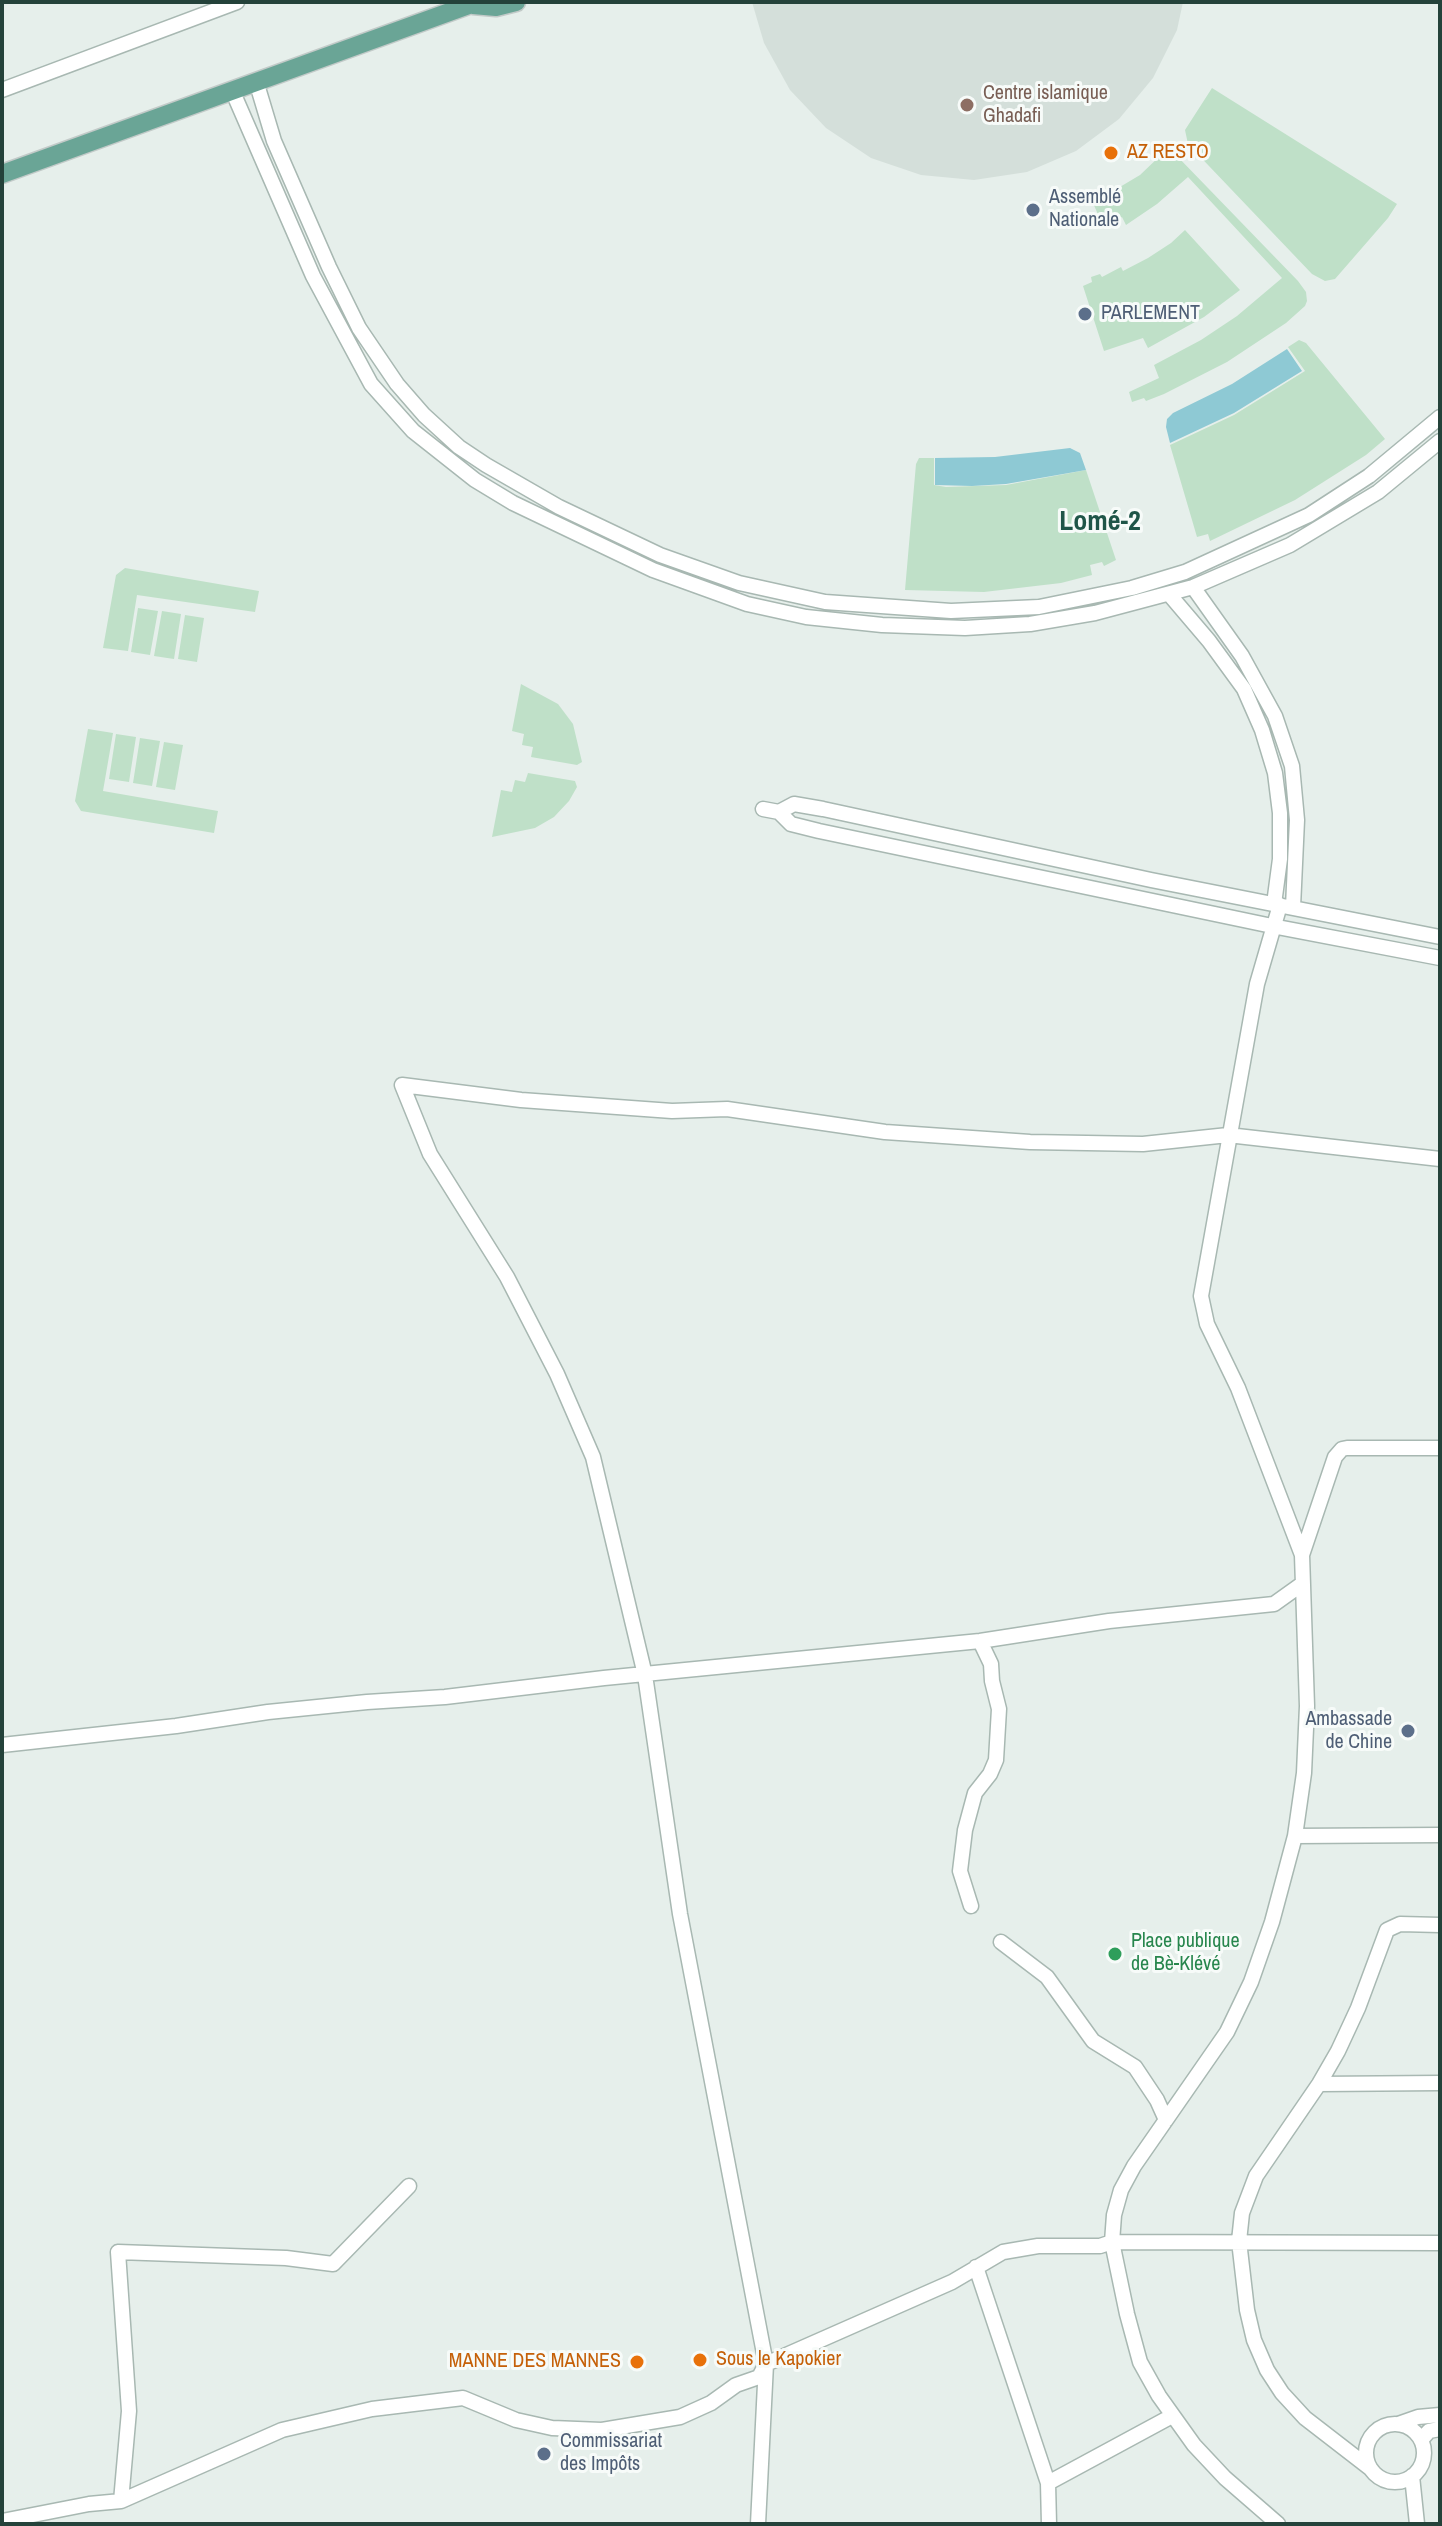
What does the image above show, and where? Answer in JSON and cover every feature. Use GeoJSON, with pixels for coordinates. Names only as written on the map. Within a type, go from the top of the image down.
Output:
{"type":"FeatureCollection","features":[{"type":"Feature","properties":{"kind":"main road"},"geometry":{"type":"LineString","coordinates":[[2,174],[475,4],[496,7],[516,2]]}},
{"type":"Feature","properties":{"kind":"street"},"geometry":{"type":"LineString","coordinates":[[2,90],[237,2]]}},
{"type":"Feature","properties":{"kind":"street"},"geometry":{"type":"LineString","coordinates":[[256,81],[274,141],[359,328],[397,384],[424,415],[459,447],[559,507],[660,555],[739,583],[825,602],[951,611],[1039,607],[1132,588],[1185,572],[1309,515],[1369,476],[1440,417]]}},
{"type":"Feature","properties":{"kind":"street"},"geometry":{"type":"LineString","coordinates":[[232,90],[313,276],[371,384],[413,431],[475,480],[513,503],[653,570],[747,604],[806,617],[882,625],[965,628],[1030,624],[1095,613],[1193,587],[1234,572],[1290,545],[1378,492],[1440,441]]}},
{"type":"Feature","properties":{"kind":"street"},"geometry":{"type":"LineString","coordinates":[[1193,587],[1242,656],[1275,716],[1292,766],[1297,820],[1282,905],[1272,926],[1257,984],[1201,1296],[1207,1324],[1238,1388],[1302,1555]]}},
{"type":"Feature","properties":{"kind":"street"},"geometry":{"type":"LineString","coordinates":[[1169,594],[1244,689],[1262,730],[1275,773],[1280,813],[1282,905]]}},
{"type":"Feature","properties":{"kind":"street"},"geometry":{"type":"LineString","coordinates":[[779,812],[794,804],[823,809],[1440,937]]}},
{"type":"Feature","properties":{"kind":"street"},"geometry":{"type":"LineString","coordinates":[[763,809],[779,812],[791,824],[819,831],[1440,958]]}},
{"type":"Feature","properties":{"kind":"street"},"geometry":{"type":"LineString","coordinates":[[758,2524],[766,2364],[680,1914],[645,1675],[593,1457],[557,1374],[507,1277],[430,1154],[402,1085],[536,1101],[672,1111],[727,1109],[885,1132],[1030,1142],[1143,1144],[1228,1135],[1440,1159]]}},
{"type":"Feature","properties":{"kind":"street"},"geometry":{"type":"LineString","coordinates":[[1278,2524],[1225,2478],[1194,2445],[1172,2416],[1140,2362],[1112,2242],[1114,2215],[1121,2190],[1227,2032],[1251,1982],[1272,1922],[1295,1836],[1304,1773],[1307,1706],[1302,1555],[1335,1457],[1342,1449],[1440,1448]]}},
{"type":"Feature","properties":{"kind":"street"},"geometry":{"type":"LineString","coordinates":[[2,1745],[176,1726],[253,1714],[980,1641],[1109,1621],[1274,1604],[1302,1584]]}},
{"type":"Feature","properties":{"kind":"street"},"geometry":{"type":"LineString","coordinates":[[971,1906],[960,1871],[965,1830],[975,1793],[990,1774],[996,1760],[999,1709],[991,1664],[980,1641]]}},
{"type":"Feature","properties":{"kind":"street"},"geometry":{"type":"LineString","coordinates":[[1295,1836],[1440,1835]]}},
{"type":"Feature","properties":{"kind":"street"},"geometry":{"type":"LineString","coordinates":[[1398,2424],[1408,2427],[1421,2440],[1424,2456],[1412,2476],[1390,2481],[1305,2418],[1282,2393],[1267,2370],[1254,2340],[1247,2310],[1239,2241],[1242,2213],[1256,2176],[1319,2084],[1358,2008],[1387,1930],[1400,1924],[1440,1925]]}},
{"type":"Feature","properties":{"kind":"street"},"geometry":{"type":"LineString","coordinates":[[1001,1942],[1047,1977],[1093,2041],[1135,2067],[1166,2120]]}},
{"type":"Feature","properties":{"kind":"street"},"geometry":{"type":"LineString","coordinates":[[1319,2084],[1440,2083]]}},
{"type":"Feature","properties":{"kind":"street"},"geometry":{"type":"LineString","coordinates":[[121,2501],[129,2411],[118,2252],[286,2258],[333,2264],[409,2186]]}},
{"type":"Feature","properties":{"kind":"street"},"geometry":{"type":"LineString","coordinates":[[2,2521],[121,2501],[282,2430],[372,2409],[463,2398],[516,2420],[552,2428],[602,2430],[680,2417],[711,2403],[736,2385],[759,2377],[766,2364],[952,2282],[1003,2252],[1038,2246],[1100,2246],[1112,2242],[1440,2243]]}},
{"type":"Feature","properties":{"kind":"street"},"geometry":{"type":"LineString","coordinates":[[976,2267],[1048,2483],[1049,2524]]}},
{"type":"Feature","properties":{"kind":"street"},"geometry":{"type":"LineString","coordinates":[[1371,2469],[1366,2453],[1370,2437],[1382,2427],[1418,2417],[1440,2415]]}},
{"type":"Feature","properties":{"kind":"street"},"geometry":{"type":"LineString","coordinates":[[1048,2483],[1172,2416]]}},
{"type":"Feature","properties":{"kind":"street"},"geometry":{"type":"LineString","coordinates":[[1421,2440],[1429,2431],[1440,2429]]}},
{"type":"Feature","properties":{"kind":"street"},"geometry":{"type":"LineString","coordinates":[[1412,2476],[1417,2524]]}},
{"type":"Feature","properties":{"kind":"shaded area","name":"Centre islamique Ghadafi"},"geometry":{"type":"Polygon","coordinates":[[[752,2],[1183,2],[1177,30],[1153,78],[1119,119],[1076,151],[1027,172],[974,180],[921,175],[871,158],[826,128],[790,90],[764,43],[752,2]]]}},
{"type":"Feature","properties":{"kind":"green space"},"geometry":{"type":"Polygon","coordinates":[[[1212,88],[1397,204],[1335,279],[1325,281],[1312,274],[1188,144],[1185,130],[1212,88]]]}},
{"type":"Feature","properties":{"kind":"green space"},"geometry":{"type":"Polygon","coordinates":[[[1162,154],[1177,156],[1298,281],[1306,292],[1307,301],[1286,323],[1227,362],[1164,394],[1146,401],[1144,398],[1132,402],[1129,392],[1159,378],[1154,365],[1237,316],[1282,278],[1188,177],[1126,225],[1122,217],[1103,226],[1093,203],[1140,175],[1162,154]]]}},
{"type":"Feature","properties":{"kind":"green space"},"geometry":{"type":"Polygon","coordinates":[[[1185,230],[1240,290],[1204,317],[1148,348],[1143,338],[1104,351],[1083,286],[1092,282],[1091,277],[1100,274],[1102,277],[1121,267],[1123,271],[1148,258],[1185,230]]]}},
{"type":"Feature","properties":{"kind":"green space"},"geometry":{"type":"Polygon","coordinates":[[[1299,340],[1306,343],[1385,439],[1366,455],[1295,500],[1210,541],[1208,534],[1197,537],[1170,445],[1234,415],[1305,371],[1288,347],[1299,340]]]}},
{"type":"Feature","properties":{"kind":"green space"},"geometry":{"type":"Polygon","coordinates":[[[919,458],[934,458],[934,485],[946,487],[1006,485],[1086,470],[1116,560],[1104,566],[1102,562],[1090,565],[1092,575],[1061,583],[984,592],[905,590],[919,458]]]}},
{"type":"Feature","properties":{"kind":"green space"},"geometry":{"type":"Polygon","coordinates":[[[125,568],[259,591],[255,612],[137,595],[128,651],[103,648],[116,575],[125,568]]]}},
{"type":"Feature","properties":{"kind":"green space"},"geometry":{"type":"Polygon","coordinates":[[[138,608],[158,611],[150,655],[131,652],[138,608]]]}},
{"type":"Feature","properties":{"kind":"green space"},"geometry":{"type":"Polygon","coordinates":[[[162,611],[181,614],[174,659],[154,656],[162,611]]]}},
{"type":"Feature","properties":{"kind":"green space"},"geometry":{"type":"Polygon","coordinates":[[[185,615],[204,618],[197,662],[178,659],[185,615]]]}},
{"type":"Feature","properties":{"kind":"green space"},"geometry":{"type":"Polygon","coordinates":[[[521,684],[558,704],[573,724],[582,762],[577,765],[531,757],[533,747],[522,745],[524,734],[512,731],[521,684]]]}},
{"type":"Feature","properties":{"kind":"green space"},"geometry":{"type":"Polygon","coordinates":[[[88,729],[113,733],[103,791],[218,811],[214,833],[81,811],[75,801],[88,729]]]}},
{"type":"Feature","properties":{"kind":"green space"},"geometry":{"type":"Polygon","coordinates":[[[116,734],[136,737],[129,782],[109,779],[116,734]]]}},
{"type":"Feature","properties":{"kind":"green space"},"geometry":{"type":"Polygon","coordinates":[[[140,738],[160,741],[152,786],[133,783],[140,738]]]}},
{"type":"Feature","properties":{"kind":"green space"},"geometry":{"type":"Polygon","coordinates":[[[164,742],[183,745],[175,790],[156,787],[164,742]]]}},
{"type":"Feature","properties":{"kind":"green space"},"geometry":{"type":"Polygon","coordinates":[[[528,773],[575,781],[577,787],[554,817],[535,828],[492,837],[501,790],[512,792],[515,780],[525,782],[528,773]]]}},
{"type":"Feature","properties":{"kind":"water"},"geometry":{"type":"Polygon","coordinates":[[[1287,349],[1302,371],[1234,413],[1170,443],[1166,427],[1167,419],[1173,413],[1232,384],[1287,349]]]}},
{"type":"Feature","properties":{"kind":"water"},"geometry":{"type":"Polygon","coordinates":[[[1070,448],[1080,453],[1086,470],[1006,484],[935,485],[935,458],[995,457],[1070,448]]]}},
{"type":"Feature","properties":{"kind":"place","name":"Centre islamique Ghadafi"},"geometry":{"type":"Point","coordinates":[967,105]}},
{"type":"Feature","properties":{"kind":"place","name":"AZ RESTO"},"geometry":{"type":"Point","coordinates":[1111,153]}},
{"type":"Feature","properties":{"kind":"place","name":"Assemblé Nationale"},"geometry":{"type":"Point","coordinates":[1033,210]}},
{"type":"Feature","properties":{"kind":"place","name":"PARLEMENT"},"geometry":{"type":"Point","coordinates":[1085,314]}},
{"type":"Feature","properties":{"kind":"place","name":"Ambassade de Chine"},"geometry":{"type":"Point","coordinates":[1408,1731]}},
{"type":"Feature","properties":{"kind":"place","name":"Place publique de Bè-Klévé"},"geometry":{"type":"Point","coordinates":[1115,1954]}},
{"type":"Feature","properties":{"kind":"place","name":"Sous le Kapokier"},"geometry":{"type":"Point","coordinates":[700,2360]}},
{"type":"Feature","properties":{"kind":"place","name":"MANNE DES MANNES"},"geometry":{"type":"Point","coordinates":[637,2362]}},
{"type":"Feature","properties":{"kind":"place","name":"Commissariat des Impôts"},"geometry":{"type":"Point","coordinates":[544,2454]}},
{"type":"Feature","properties":{"kind":"district","name":"Lomé-2"},"geometry":{"type":"Point","coordinates":[1100,522]}}]}
